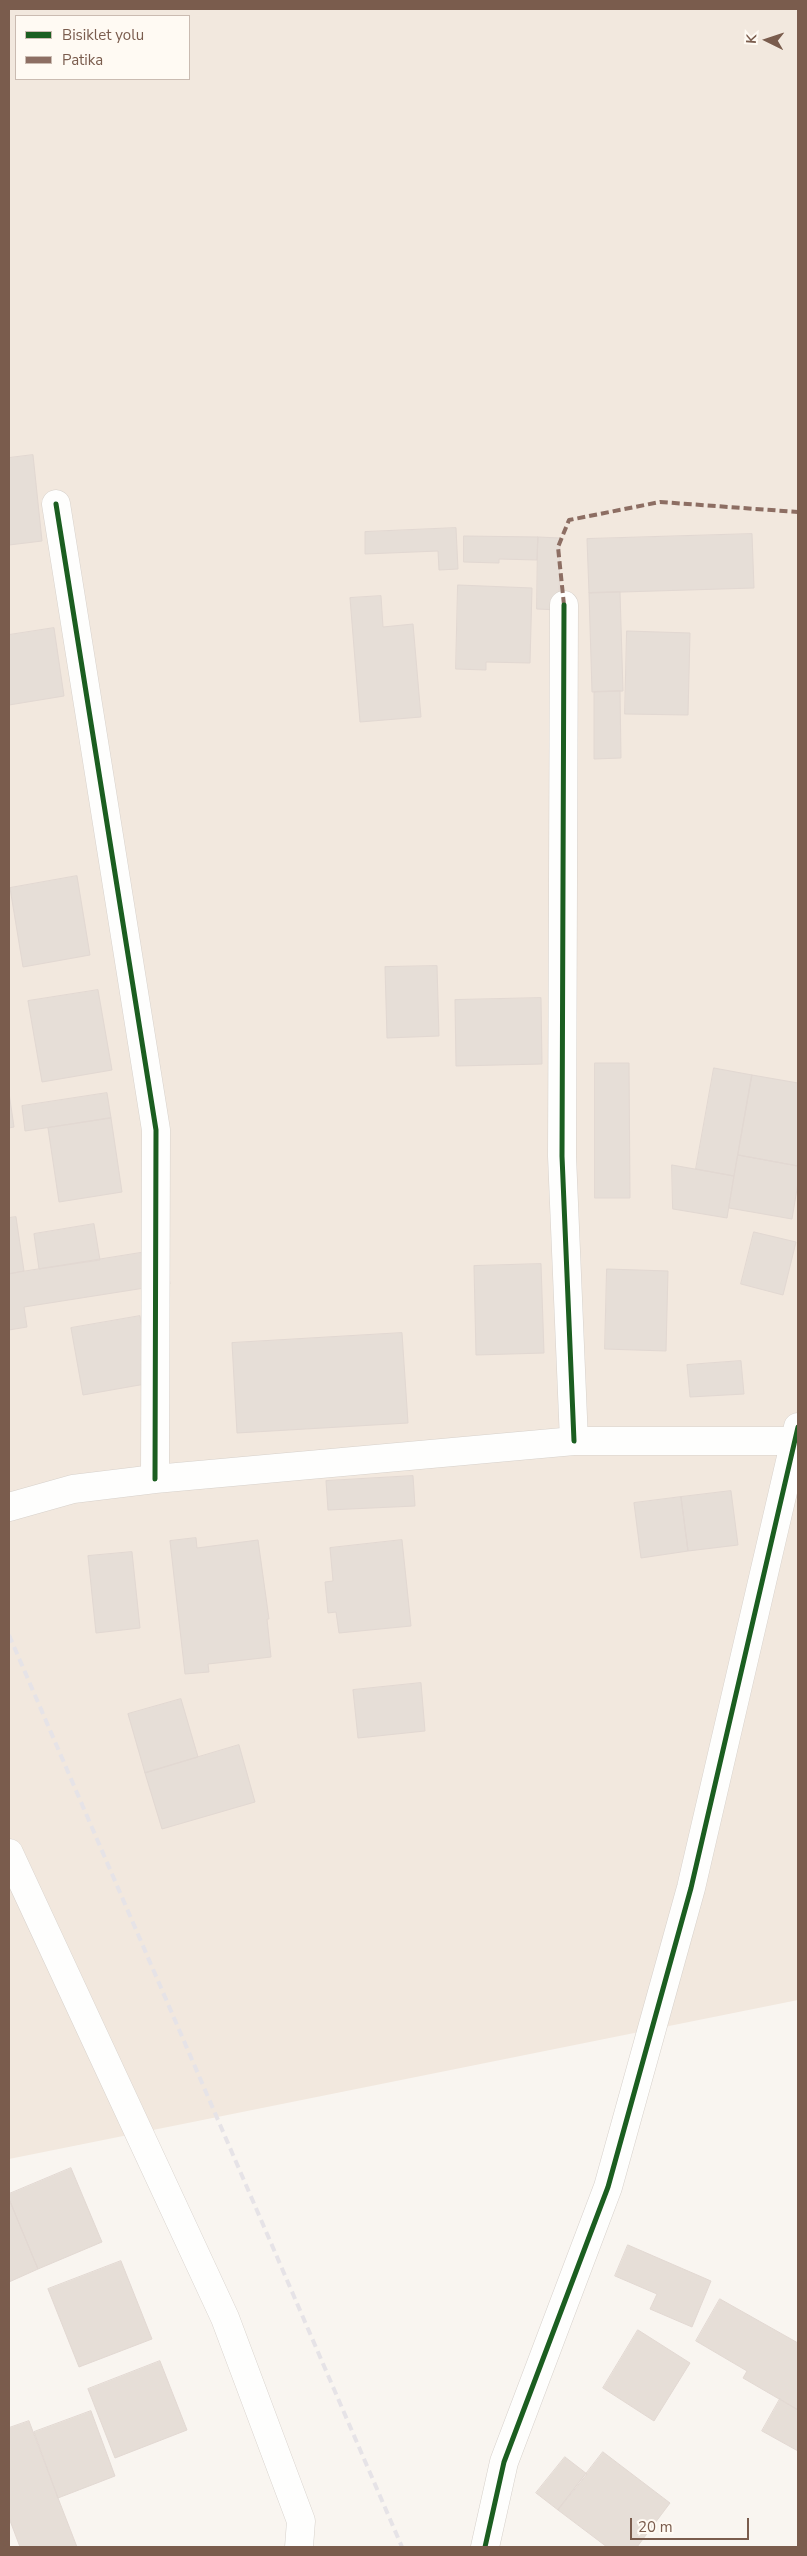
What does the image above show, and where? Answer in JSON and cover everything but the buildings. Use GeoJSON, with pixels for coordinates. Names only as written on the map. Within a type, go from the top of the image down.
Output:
{"type":"FeatureCollection","features":[{"type":"Feature","properties":{"kind":"street"},"geometry":{"type":"LineString","coordinates":[[56,504],[156,1130],[155,1479]]}},
{"type":"Feature","properties":{"kind":"street"},"geometry":{"type":"LineString","coordinates":[[564,605],[562,1156],[574,1441]]}},
{"type":"Feature","properties":{"kind":"street"},"geometry":{"type":"LineString","coordinates":[[9,1507],[73,1490],[155,1479],[574,1441],[797,1436],[691,1888],[608,2187],[504,2462],[485,2547]]}},
{"type":"Feature","properties":{"kind":"street"},"geometry":{"type":"LineString","coordinates":[[9,1853],[225,2318],[300,2521],[299,2547]]}},
{"type":"Feature","properties":{"kind":"shaded area"},"geometry":{"type":"Polygon","coordinates":[[[9,9],[798,9],[798,2000],[9,2159],[9,9]]]}},
{"type":"Feature","properties":{"kind":"railway"},"geometry":{"type":"LineString","coordinates":[[9,1635],[402,2547]]}},
{"type":"Feature","properties":{"kind":"marked path"},"geometry":{"type":"LineString","coordinates":[[564,605],[558,547],[569,520],[660,502],[798,512]]}},
{"type":"Feature","properties":{"kind":"cycle path"},"geometry":{"type":"LineString","coordinates":[[56,504],[156,1130],[155,1479]]}},
{"type":"Feature","properties":{"kind":"cycle path"},"geometry":{"type":"LineString","coordinates":[[564,605],[562,1156],[574,1441]]}},
{"type":"Feature","properties":{"kind":"cycle path"},"geometry":{"type":"LineString","coordinates":[[485,2547],[504,2462],[608,2187],[691,1888],[798,1427]]}}]}
